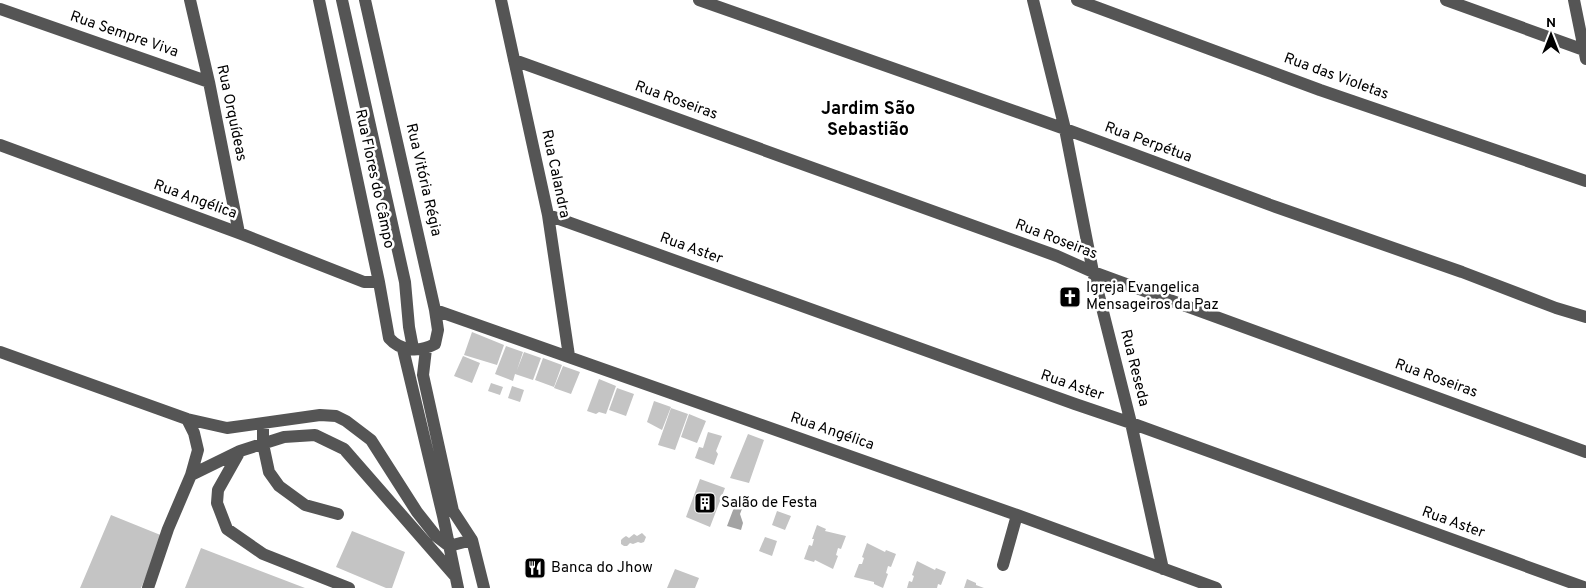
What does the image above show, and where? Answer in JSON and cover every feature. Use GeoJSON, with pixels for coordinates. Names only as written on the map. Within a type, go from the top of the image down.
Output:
{"type":"FeatureCollection","features":[{"type":"Feature","properties":{"kind":"street","name":"Rua Orquídeas"},"geometry":{"type":"LineString","coordinates":[[190,0],[238,233]]}},
{"type":"Feature","properties":{"kind":"street","name":"Rua Flores do Câmpo"},"geometry":{"type":"LineString","coordinates":[[320,0],[380,282],[389,338],[394,344],[414,349]]}},
{"type":"Feature","properties":{"kind":"street"},"geometry":{"type":"LineString","coordinates":[[342,0],[405,282],[409,327],[456,582]]}},
{"type":"Feature","properties":{"kind":"street","name":"Rua Vitória Régia"},"geometry":{"type":"LineString","coordinates":[[366,0],[438,330],[435,344],[414,349]]}},
{"type":"Feature","properties":{"kind":"street","name":"Rua Calandra"},"geometry":{"type":"LineString","coordinates":[[501,0],[548,215],[569,356]]}},
{"type":"Feature","properties":{"kind":"street","name":"Rua Perpétua"},"geometry":{"type":"LineString","coordinates":[[699,0],[1065,129],[1276,207],[1462,272],[1556,308],[1586,317]]}},
{"type":"Feature","properties":{"kind":"street","name":"Rua Reseda"},"geometry":{"type":"LineString","coordinates":[[1032,0],[1065,129],[1093,272],[1131,423],[1163,570]]}},
{"type":"Feature","properties":{"kind":"street","name":"Rua das Violetas"},"geometry":{"type":"LineString","coordinates":[[1077,0],[1320,90],[1586,181]]}},
{"type":"Feature","properties":{"kind":"street"},"geometry":{"type":"LineString","coordinates":[[1446,0],[1585,54]]}},
{"type":"Feature","properties":{"kind":"street"},"geometry":{"type":"LineString","coordinates":[[1574,0],[1585,54]]}},
{"type":"Feature","properties":{"kind":"street","name":"Rua Sempre Viva"},"geometry":{"type":"LineString","coordinates":[[0,9],[208,82]]}},
{"type":"Feature","properties":{"kind":"street","name":"Rua Roseiras"},"geometry":{"type":"LineString","coordinates":[[514,60],[1039,249],[1093,272],[1586,452]]}},
{"type":"Feature","properties":{"kind":"street","name":"Rua Angélica"},"geometry":{"type":"LineString","coordinates":[[0,145],[364,282],[380,282]]}},
{"type":"Feature","properties":{"kind":"street","name":"Rua Aster"},"geometry":{"type":"LineString","coordinates":[[548,215],[1586,588]]}},
{"type":"Feature","properties":{"kind":"street","name":"Rua Angélica"},"geometry":{"type":"LineString","coordinates":[[435,310],[1017,515],[1216,588]]}},
{"type":"Feature","properties":{"kind":"street"},"geometry":{"type":"LineString","coordinates":[[414,349],[423,375],[453,511],[472,540],[484,588]]}},
{"type":"Feature","properties":{"kind":"street"},"geometry":{"type":"LineString","coordinates":[[0,352],[187,419],[226,428],[320,415],[336,416],[346,421],[371,440],[416,512],[436,536],[448,546]]}},
{"type":"Feature","properties":{"kind":"street"},"geometry":{"type":"LineString","coordinates":[[148,588],[168,529],[191,475],[198,450],[194,434],[187,419]]}},
{"type":"Feature","properties":{"kind":"street"},"geometry":{"type":"LineString","coordinates":[[263,423],[263,444],[269,472],[279,486],[305,505],[338,514]]}},
{"type":"Feature","properties":{"kind":"street"},"geometry":{"type":"LineString","coordinates":[[191,475],[240,450],[284,437],[315,435],[344,449],[456,582]]}},
{"type":"Feature","properties":{"kind":"street"},"geometry":{"type":"LineString","coordinates":[[240,450],[218,490],[217,503],[227,529],[263,554],[349,588]]}},
{"type":"Feature","properties":{"kind":"street"},"geometry":{"type":"LineString","coordinates":[[1003,565],[1017,515]]}},
{"type":"Feature","properties":{"kind":"street"},"geometry":{"type":"LineString","coordinates":[[448,546],[472,540]]}},
{"type":"Feature","properties":{"kind":"shaded area"},"geometry":{"type":"Polygon","coordinates":[[[738,497],[745,501],[740,514],[743,523],[741,530],[727,526],[738,497]]]}},
{"type":"Feature","properties":{"kind":"building"},"geometry":{"type":"Polygon","coordinates":[[[472,332],[504,345],[497,365],[464,355],[472,332]]]}},
{"type":"Feature","properties":{"kind":"building"},"geometry":{"type":"Polygon","coordinates":[[[506,346],[523,352],[517,370],[524,352],[541,358],[533,380],[515,374],[513,381],[495,374],[506,346]]]}},
{"type":"Feature","properties":{"kind":"building"},"geometry":{"type":"Polygon","coordinates":[[[463,356],[480,363],[472,383],[454,376],[463,356]]]}},
{"type":"Feature","properties":{"kind":"building"},"geometry":{"type":"Polygon","coordinates":[[[543,358],[562,365],[554,387],[535,380],[543,358]]]}},
{"type":"Feature","properties":{"kind":"building"},"geometry":{"type":"Polygon","coordinates":[[[563,366],[580,372],[571,394],[554,388],[563,366]]]}},
{"type":"Feature","properties":{"kind":"building"},"geometry":{"type":"Polygon","coordinates":[[[599,379],[616,386],[606,414],[599,412],[596,414],[587,411],[599,379]]]}},
{"type":"Feature","properties":{"kind":"building"},"geometry":{"type":"Polygon","coordinates":[[[491,383],[503,387],[500,395],[488,391],[491,383]]]}},
{"type":"Feature","properties":{"kind":"building"},"geometry":{"type":"Polygon","coordinates":[[[512,386],[524,390],[520,402],[508,398],[512,386]]]}},
{"type":"Feature","properties":{"kind":"building"},"geometry":{"type":"Polygon","coordinates":[[[617,388],[634,394],[626,416],[609,410],[617,388]]]}},
{"type":"Feature","properties":{"kind":"building"},"geometry":{"type":"Polygon","coordinates":[[[654,401],[671,407],[662,430],[647,422],[654,401]]]}},
{"type":"Feature","properties":{"kind":"building"},"geometry":{"type":"Polygon","coordinates":[[[671,408],[688,414],[675,450],[658,445],[671,408]]]}},
{"type":"Feature","properties":{"kind":"building"},"geometry":{"type":"Polygon","coordinates":[[[689,414],[706,421],[697,443],[681,437],[689,414]]]}},
{"type":"Feature","properties":{"kind":"building"},"geometry":{"type":"Polygon","coordinates":[[[708,432],[722,436],[716,451],[718,454],[714,465],[695,458],[699,447],[703,448],[708,432]]]}},
{"type":"Feature","properties":{"kind":"building"},"geometry":{"type":"Polygon","coordinates":[[[748,434],[764,440],[749,483],[730,478],[748,434]]]}},
{"type":"Feature","properties":{"kind":"building","name":"Salão de Festa"},"geometry":{"type":"Polygon","coordinates":[[[700,479],[725,488],[710,527],[686,517],[700,479]]]}},
{"type":"Feature","properties":{"kind":"building"},"geometry":{"type":"Polygon","coordinates":[[[777,511],[791,516],[785,530],[772,525],[777,511]]]}},
{"type":"Feature","properties":{"kind":"building"},"geometry":{"type":"Polygon","coordinates":[[[111,515],[163,536],[141,588],[80,588],[111,515]]]}},
{"type":"Feature","properties":{"kind":"building"},"geometry":{"type":"Polygon","coordinates":[[[817,525],[826,529],[825,531],[846,536],[841,549],[838,548],[836,555],[838,556],[833,569],[815,560],[814,562],[804,559],[809,545],[812,546],[814,539],[812,539],[817,525]]]}},
{"type":"Feature","properties":{"kind":"building"},"geometry":{"type":"Polygon","coordinates":[[[352,531],[405,552],[392,588],[386,588],[336,567],[352,531]]]}},
{"type":"Feature","properties":{"kind":"building"},"geometry":{"type":"Polygon","coordinates":[[[642,533],[646,537],[644,542],[630,543],[627,546],[621,544],[621,540],[626,536],[629,538],[634,534],[637,536],[642,533]]]}},
{"type":"Feature","properties":{"kind":"building"},"geometry":{"type":"Polygon","coordinates":[[[765,537],[777,541],[772,556],[759,551],[765,537]]]}},
{"type":"Feature","properties":{"kind":"building"},"geometry":{"type":"Polygon","coordinates":[[[867,543],[885,552],[886,550],[896,554],[891,567],[888,566],[886,573],[888,574],[883,588],[874,584],[874,582],[854,577],[859,564],[862,564],[864,558],[862,557],[867,543]]]}},
{"type":"Feature","properties":{"kind":"building"},"geometry":{"type":"Polygon","coordinates":[[[201,548],[305,588],[185,588],[201,548]]]}},
{"type":"Feature","properties":{"kind":"building"},"geometry":{"type":"Polygon","coordinates":[[[917,561],[935,570],[936,568],[946,572],[941,585],[938,584],[937,588],[907,588],[909,581],[912,582],[914,576],[912,575],[917,561]]]}},
{"type":"Feature","properties":{"kind":"building"},"geometry":{"type":"Polygon","coordinates":[[[675,569],[699,578],[695,588],[667,588],[675,569]]]}},
{"type":"Feature","properties":{"kind":"building"},"geometry":{"type":"Polygon","coordinates":[[[967,579],[976,583],[976,585],[984,588],[964,588],[967,579]]]}},
{"type":"Feature","properties":{"kind":"place","name":"Igreja Evangelica Mensageiros da Paz"},"geometry":{"type":"Point","coordinates":[1070,297]}},
{"type":"Feature","properties":{"kind":"place","name":"Salão de Festa"},"geometry":{"type":"Point","coordinates":[705,503]}},
{"type":"Feature","properties":{"kind":"place","name":"Banca do Jhow"},"geometry":{"type":"Point","coordinates":[535,568]}},
{"type":"Feature","properties":{"kind":"district","name":"Jardim São Sebastião"},"geometry":{"type":"Point","coordinates":[868,119]}}]}
